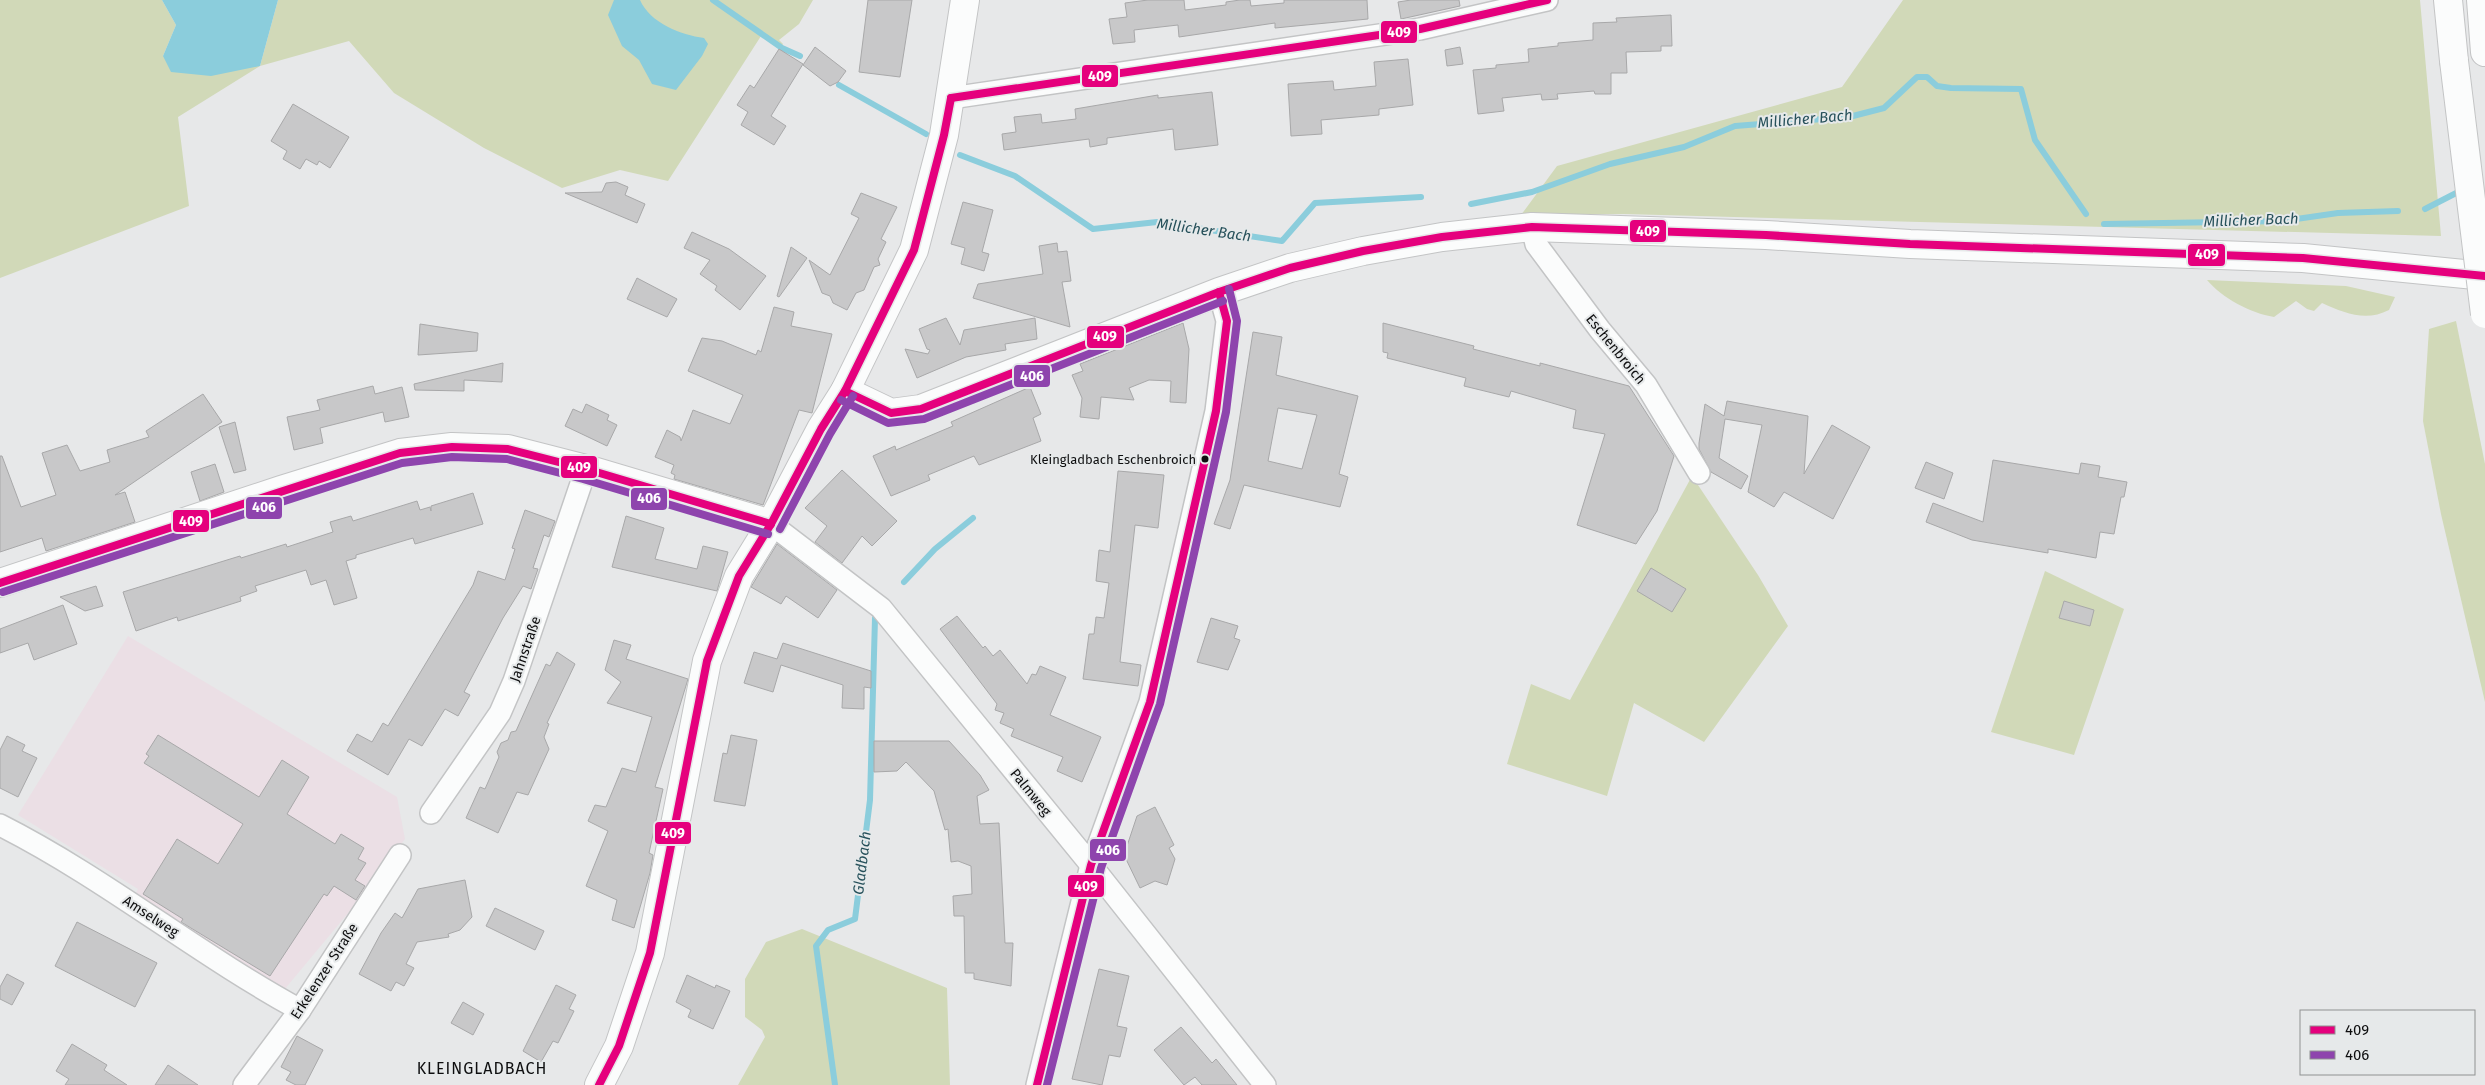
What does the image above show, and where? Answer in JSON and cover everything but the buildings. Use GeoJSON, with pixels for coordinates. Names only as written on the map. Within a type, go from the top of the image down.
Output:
{"type":"FeatureCollection","features":[{"type":"Feature","properties":{"kind":"main road"},"geometry":{"type":"LineString","coordinates":[[599,1085],[619,1046],[650,953],[707,660],[739,576],[770,524],[821,429],[845,391],[914,250],[944,135],[965,0]]}},
{"type":"Feature","properties":{"kind":"main road"},"geometry":{"type":"LineString","coordinates":[[2448,0],[2485,314]]}},
{"type":"Feature","properties":{"kind":"main road"},"geometry":{"type":"LineString","coordinates":[[2481,0],[2485,52]]}},
{"type":"Feature","properties":{"kind":"main road"},"geometry":{"type":"LineString","coordinates":[[845,391],[891,413],[921,409],[1218,292],[1290,268],[1364,251],[1442,237],[1532,227],[1766,234],[1910,244],[2303,258],[2485,276]]}},
{"type":"Feature","properties":{"kind":"main road"},"geometry":{"type":"LineString","coordinates":[[0,583],[262,496],[400,453],[452,447],[508,449],[586,469],[770,524]]}},
{"type":"Feature","properties":{"kind":"street"},"geometry":{"type":"LineString","coordinates":[[951,98],[1420,29],[1547,0]]}},
{"type":"Feature","properties":{"kind":"street","name":"Eschenbroich"},"geometry":{"type":"LineString","coordinates":[[1532,227],[1536,244],[1646,385],[1700,473]]}},
{"type":"Feature","properties":{"kind":"street"},"geometry":{"type":"LineString","coordinates":[[1037,1085],[1091,865],[1150,702],[1216,411],[1227,321],[1218,292]]}},
{"type":"Feature","properties":{"kind":"street","name":"Jahnstraße"},"geometry":{"type":"LineString","coordinates":[[431,813],[500,713],[514,681],[586,469]]}},
{"type":"Feature","properties":{"kind":"street","name":"Palmweg"},"geometry":{"type":"LineString","coordinates":[[770,524],[881,608],[1091,865],[1265,1085]]}},
{"type":"Feature","properties":{"kind":"street","name":"Amselweg"},"geometry":{"type":"LineString","coordinates":[[0,825],[111,890],[258,987],[300,1010]]}},
{"type":"Feature","properties":{"kind":"street","name":"Erkelenzer Straße"},"geometry":{"type":"LineString","coordinates":[[244,1085],[300,1010],[400,855]]}},
{"type":"Feature","properties":{"kind":"shaded area"},"geometry":{"type":"Polygon","coordinates":[[[128,636],[397,797],[405,839],[359,900],[284,990],[135,895],[138,889],[18,815],[128,636]]]}},
{"type":"Feature","properties":{"kind":"green space"},"geometry":{"type":"Polygon","coordinates":[[[0,0],[162,0],[176,25],[163,56],[260,66],[178,117],[189,206],[0,278],[0,0]]]}},
{"type":"Feature","properties":{"kind":"green space"},"geometry":{"type":"Polygon","coordinates":[[[278,0],[813,0],[799,24],[779,40],[783,44],[779,49],[761,36],[668,181],[620,170],[562,188],[484,148],[394,93],[349,41],[260,66],[278,0]]]}},
{"type":"Feature","properties":{"kind":"green space"},"geometry":{"type":"Polygon","coordinates":[[[1903,0],[2420,0],[2441,236],[1624,214],[1521,215],[1557,166],[1842,87],[1903,0]]]}},
{"type":"Feature","properties":{"kind":"green space"},"geometry":{"type":"Polygon","coordinates":[[[2207,280],[2346,286],[2395,297],[2389,310],[2380,314],[2355,315],[2322,303],[2314,311],[2307,309],[2296,301],[2274,317],[2237,304],[2220,293],[2207,280]]]}},
{"type":"Feature","properties":{"kind":"green space"},"geometry":{"type":"Polygon","coordinates":[[[2456,321],[2485,464],[2485,702],[2441,514],[2423,421],[2429,329],[2456,321]]]}},
{"type":"Feature","properties":{"kind":"green space"},"geometry":{"type":"Polygon","coordinates":[[[1692,476],[1758,575],[1788,626],[1704,742],[1634,703],[1607,796],[1507,764],[1531,684],[1570,700],[1692,476]]]}},
{"type":"Feature","properties":{"kind":"green space"},"geometry":{"type":"Polygon","coordinates":[[[2045,571],[2124,609],[2074,755],[1991,732],[2045,571]]]}},
{"type":"Feature","properties":{"kind":"green space"},"geometry":{"type":"Polygon","coordinates":[[[802,929],[947,988],[950,1085],[738,1085],[765,1037],[762,1030],[745,1017],[745,979],[766,942],[802,929]]]}},
{"type":"Feature","properties":{"kind":"water"},"geometry":{"type":"Polygon","coordinates":[[[162,0],[278,0],[260,66],[211,76],[171,72],[163,56],[176,25],[162,0]]]}},
{"type":"Feature","properties":{"kind":"water"},"geometry":{"type":"Polygon","coordinates":[[[614,0],[640,0],[651,15],[667,26],[676,31],[704,38],[708,44],[702,56],[676,90],[652,84],[639,60],[622,46],[608,15],[614,0]]]}},
{"type":"Feature","properties":{"kind":"waterway","name":"Millicher Bach"},"geometry":{"type":"LineString","coordinates":[[713,0],[782,48],[800,56]]}},
{"type":"Feature","properties":{"kind":"waterway","name":"Millicher Bach"},"geometry":{"type":"LineString","coordinates":[[1471,204],[1532,192],[1610,164],[1684,147],[1735,126],[1849,117],[1884,108],[1917,77],[1927,77],[1937,86],[1951,88],[2021,89],[2035,140],[2086,214]]}},
{"type":"Feature","properties":{"kind":"waterway","name":"Millicher Bach"},"geometry":{"type":"LineString","coordinates":[[839,85],[926,134]]}},
{"type":"Feature","properties":{"kind":"waterway","name":"Millicher Bach"},"geometry":{"type":"LineString","coordinates":[[960,155],[1015,176],[1093,229],[1157,222],[1282,241],[1315,203],[1421,197]]}},
{"type":"Feature","properties":{"kind":"waterway","name":"Millicher Bach"},"geometry":{"type":"LineString","coordinates":[[2425,209],[2462,190]]}},
{"type":"Feature","properties":{"kind":"waterway","name":"Millicher Bach"},"geometry":{"type":"LineString","coordinates":[[2104,224],[2283,221],[2338,213],[2398,211]]}},
{"type":"Feature","properties":{"kind":"waterway","name":"Gladbach"},"geometry":{"type":"LineString","coordinates":[[904,582],[935,549],[973,518]]}},
{"type":"Feature","properties":{"kind":"waterway","name":"Gladbach"},"geometry":{"type":"LineString","coordinates":[[835,1085],[816,946],[828,930],[855,919],[870,800],[875,618]]}},
{"type":"Feature","properties":{"kind":"transit line","name":"409"},"geometry":{"type":"LineString","coordinates":[[951,98],[1420,29],[1547,0]]}},
{"type":"Feature","properties":{"kind":"transit line","name":"409"},"geometry":{"type":"LineString","coordinates":[[599,1085],[619,1046],[650,953],[707,661],[739,576],[771,524],[821,429],[845,391],[914,250],[944,135],[951,98]]}},
{"type":"Feature","properties":{"kind":"transit line","name":"409"},"geometry":{"type":"LineString","coordinates":[[845,391],[891,413],[921,409],[1219,292],[1290,268],[1363,251],[1442,237],[1532,227],[1766,235],[1910,244],[2303,258],[2485,276]]}},
{"type":"Feature","properties":{"kind":"transit line","name":"406"},"geometry":{"type":"LineString","coordinates":[[1047,1085],[1101,868],[1160,704],[1226,412],[1237,321],[1229,289]]}},
{"type":"Feature","properties":{"kind":"transit line","name":"409"},"geometry":{"type":"LineString","coordinates":[[1037,1085],[1091,865],[1150,702],[1216,411],[1227,321],[1219,292]]}},
{"type":"Feature","properties":{"kind":"transit line","name":"406"},"geometry":{"type":"LineString","coordinates":[[841,400],[888,423],[924,419],[1223,301]]}},
{"type":"Feature","properties":{"kind":"transit line","name":"406"},"geometry":{"type":"LineString","coordinates":[[780,529],[830,434],[853,396]]}},
{"type":"Feature","properties":{"kind":"transit line","name":"409"},"geometry":{"type":"LineString","coordinates":[[0,583],[400,453],[452,447],[508,449],[586,469],[771,524]]}},
{"type":"Feature","properties":{"kind":"transit line","name":"406"},"geometry":{"type":"LineString","coordinates":[[3,592],[402,463],[452,457],[507,459],[583,479],[768,534]]}},
{"type":"Feature","properties":{"kind":"place","name":"Kleingladbach Eschenbroich"},"geometry":{"type":"Point","coordinates":[1205,459]}},
{"type":"Feature","properties":{"kind":"district","name":"KLEINGLADBACH"},"geometry":{"type":"Point","coordinates":[482,1068]}}]}
